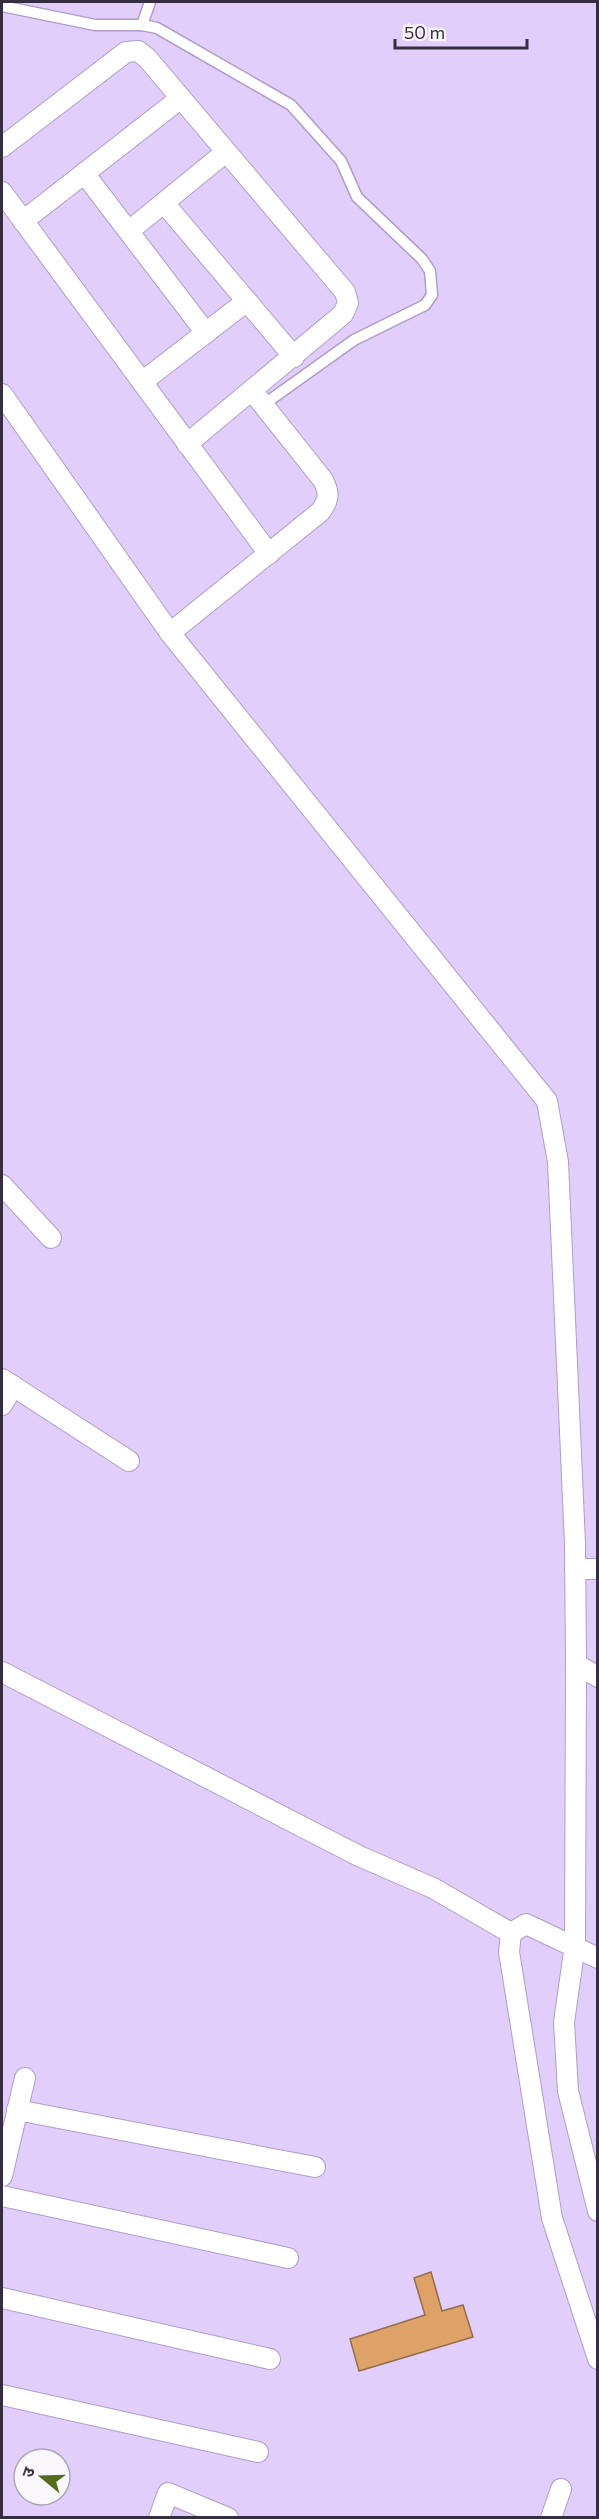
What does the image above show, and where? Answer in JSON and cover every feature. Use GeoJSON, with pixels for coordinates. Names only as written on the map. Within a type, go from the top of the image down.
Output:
{"type":"FeatureCollection","features":[{"type":"Feature","properties":{"kind":"street"},"geometry":{"type":"LineString","coordinates":[[2,147],[126,52],[138,51],[147,58],[345,292],[348,303],[343,314],[294,357],[258,398],[187,444]]}},
{"type":"Feature","properties":{"kind":"street"},"geometry":{"type":"LineString","coordinates":[[23,221],[181,98]]}},
{"type":"Feature","properties":{"kind":"street"},"geometry":{"type":"LineString","coordinates":[[129,231],[226,152]]}},
{"type":"Feature","properties":{"kind":"street"},"geometry":{"type":"LineString","coordinates":[[84,173],[206,333]]}},
{"type":"Feature","properties":{"kind":"street"},"geometry":{"type":"LineString","coordinates":[[2,192],[269,554]]}},
{"type":"Feature","properties":{"kind":"street"},"geometry":{"type":"LineString","coordinates":[[164,203],[294,357]]}},
{"type":"Feature","properties":{"kind":"street"},"geometry":{"type":"LineString","coordinates":[[142,382],[247,301]]}},
{"type":"Feature","properties":{"kind":"street"},"geometry":{"type":"LineString","coordinates":[[2,394],[170,633],[547,1101],[558,1162],[575,1569],[575,1945],[564,2022],[568,2091],[597,2211]]}},
{"type":"Feature","properties":{"kind":"street"},"geometry":{"type":"LineString","coordinates":[[170,633],[320,512],[328,501],[328,491],[258,398]]}},
{"type":"Feature","properties":{"kind":"street"},"geometry":{"type":"LineString","coordinates":[[2,1185],[51,1238]]}},
{"type":"Feature","properties":{"kind":"street"},"geometry":{"type":"LineString","coordinates":[[2,1405],[8,1382],[129,1461]]}},
{"type":"Feature","properties":{"kind":"street"},"geometry":{"type":"LineString","coordinates":[[575,1569],[597,1569]]}},
{"type":"Feature","properties":{"kind":"street"},"geometry":{"type":"LineString","coordinates":[[576,1664],[597,1677]]}},
{"type":"Feature","properties":{"kind":"street"},"geometry":{"type":"LineString","coordinates":[[2,1672],[359,1856],[519,1928],[546,1932],[597,1958]]}},
{"type":"Feature","properties":{"kind":"street"},"geometry":{"type":"LineString","coordinates":[[519,1928],[509,1952],[552,2218],[597,2359]]}},
{"type":"Feature","properties":{"kind":"street"},"geometry":{"type":"LineString","coordinates":[[2,2176],[25,2078]]}},
{"type":"Feature","properties":{"kind":"street"},"geometry":{"type":"LineString","coordinates":[[17,2110],[315,2167]]}},
{"type":"Feature","properties":{"kind":"street"},"geometry":{"type":"LineString","coordinates":[[2,2196],[288,2258]]}},
{"type":"Feature","properties":{"kind":"street"},"geometry":{"type":"LineString","coordinates":[[2,2298],[270,2359]]}},
{"type":"Feature","properties":{"kind":"street"},"geometry":{"type":"LineString","coordinates":[[2,2395],[258,2452]]}},
{"type":"Feature","properties":{"kind":"street"},"geometry":{"type":"LineString","coordinates":[[551,2517],[561,2489]]}},
{"type":"Feature","properties":{"kind":"street"},"geometry":{"type":"LineString","coordinates":[[159,2517],[168,2493],[228,2517]]}},
{"type":"Feature","properties":{"kind":"lane"},"geometry":{"type":"LineString","coordinates":[[142,25],[150,2]]}},
{"type":"Feature","properties":{"kind":"lane"},"geometry":{"type":"LineString","coordinates":[[2,6],[95,25],[142,25],[157,28],[291,105],[341,162],[357,197],[422,259],[430,271],[432,295],[425,305],[354,340],[258,398]]}},
{"type":"Feature","properties":{"kind":"building"},"geometry":{"type":"Polygon","coordinates":[[[431,2272],[442,2311],[463,2305],[473,2337],[359,2371],[350,2339],[425,2315],[414,2278],[431,2272]]]}}]}
